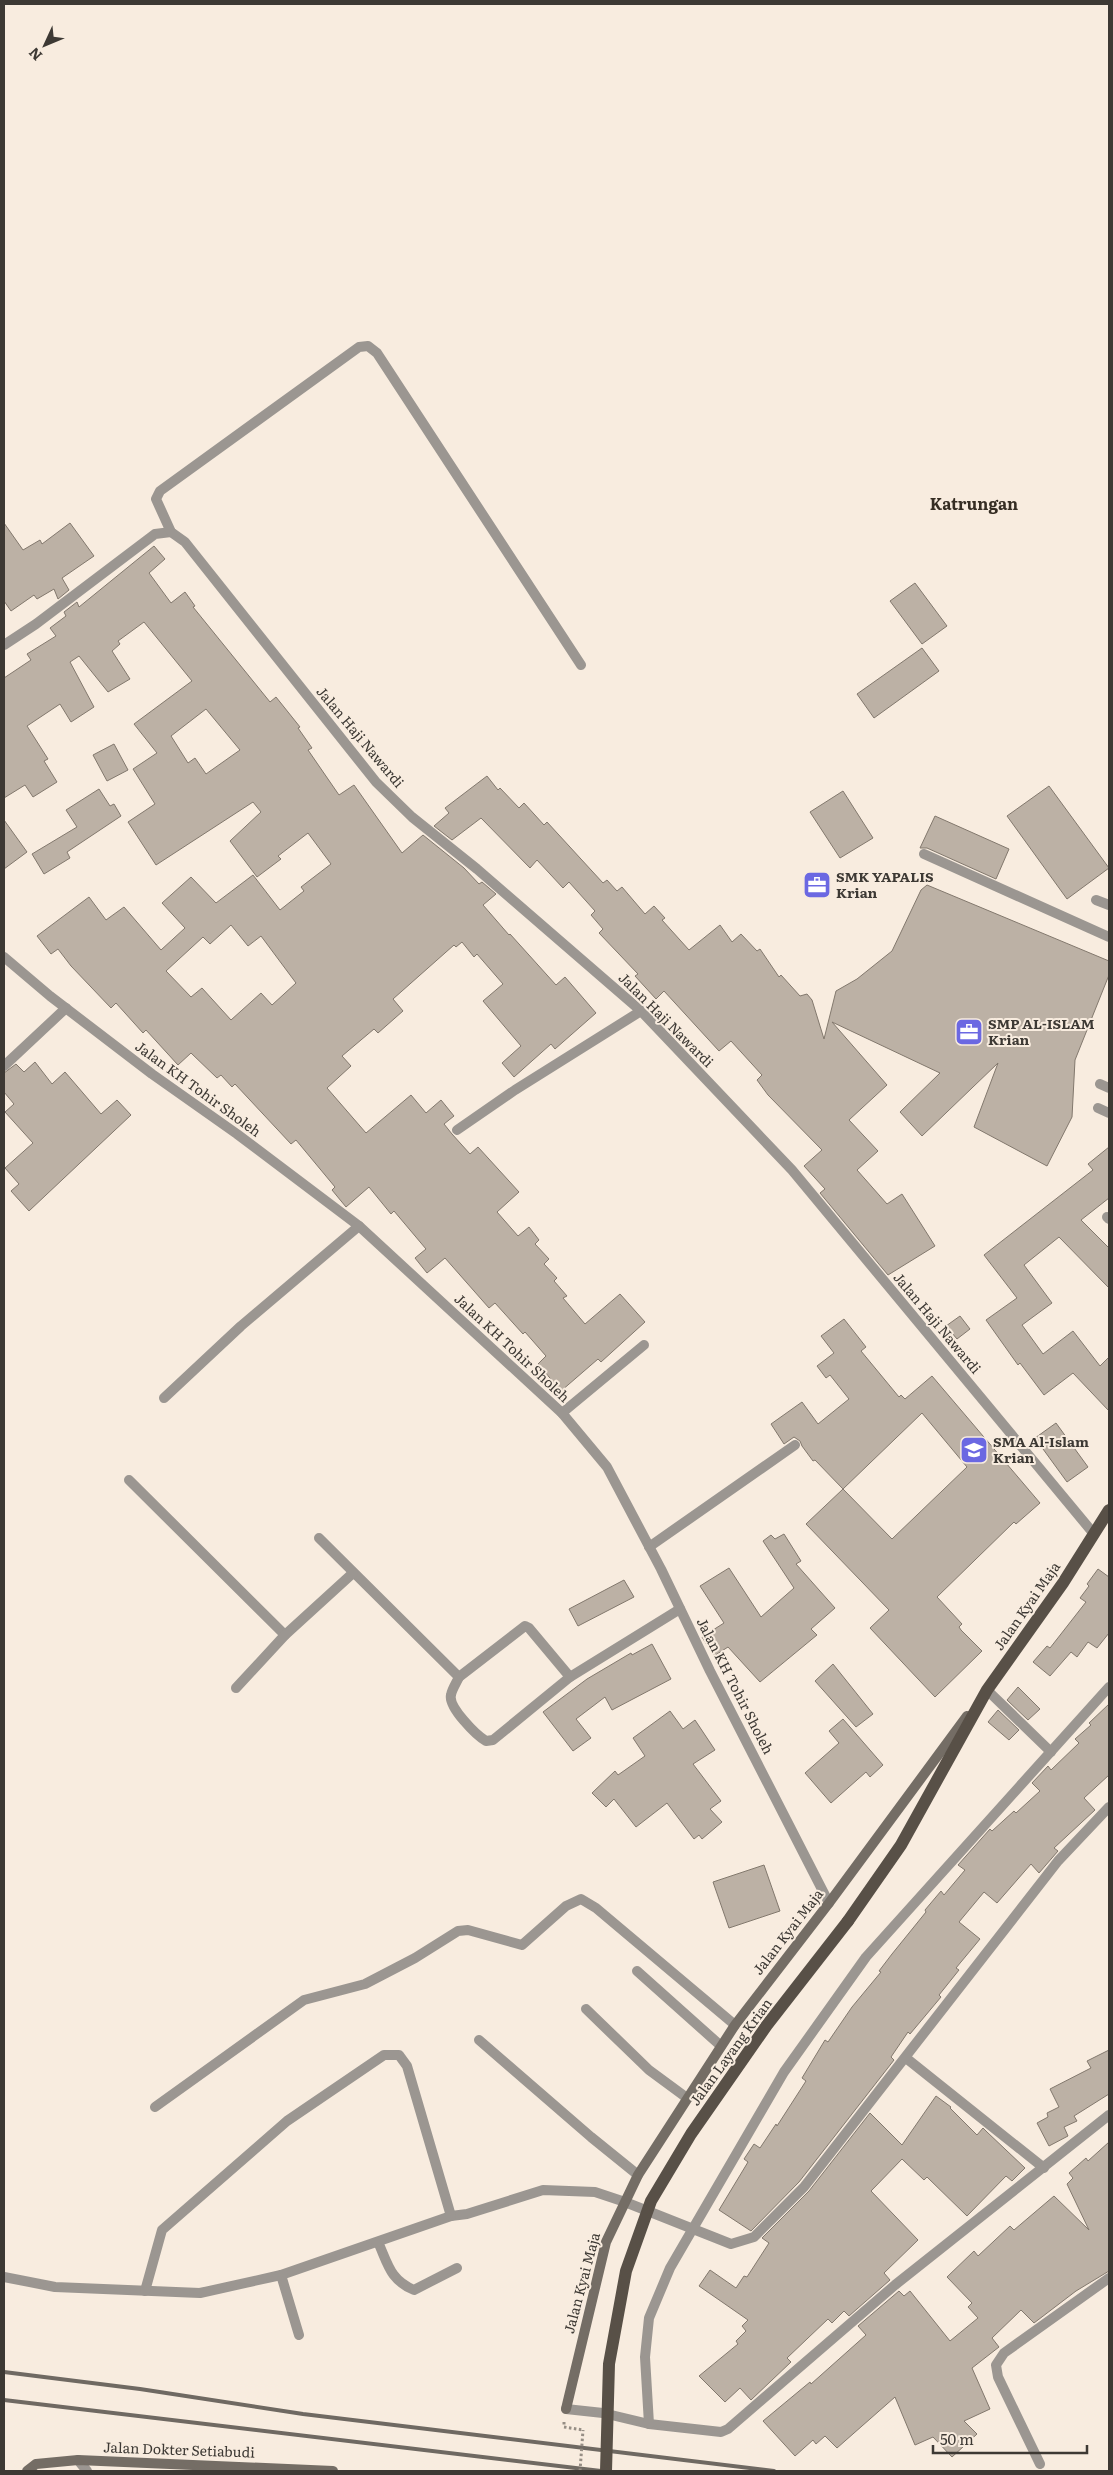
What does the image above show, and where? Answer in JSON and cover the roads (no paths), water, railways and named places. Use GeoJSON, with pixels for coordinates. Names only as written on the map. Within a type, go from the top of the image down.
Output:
{"type":"FeatureCollection","features":[{"type":"Feature","properties":{"kind":"main road","name":"Jalan Kyai Maja"},"geometry":{"type":"LineString","coordinates":[[991,1693],[1109,1510]]}},
{"type":"Feature","properties":{"kind":"main road","name":"Jalan Layang Krian"},"geometry":{"type":"LineString","coordinates":[[606,2471],[609,2364],[626,2271],[651,2201],[691,2134],[745,2056],[848,1921],[901,1845],[991,1693]]}},
{"type":"Feature","properties":{"kind":"street"},"geometry":{"type":"LineString","coordinates":[[4,644],[36,624],[155,534],[171,532],[156,499],[160,491],[359,347],[368,346],[377,353],[582,665]]}},
{"type":"Feature","properties":{"kind":"street","name":"Jalan Haji Nawardi"},"geometry":{"type":"LineString","coordinates":[[171,532],[184,542],[376,782],[412,817],[477,869],[641,1011],[792,1170],[1094,1534]]}},
{"type":"Feature","properties":{"kind":"street"},"geometry":{"type":"LineString","coordinates":[[924,854],[1109,937]]}},
{"type":"Feature","properties":{"kind":"street"},"geometry":{"type":"LineString","coordinates":[[1096,900],[1109,905]]}},
{"type":"Feature","properties":{"kind":"street","name":"Jalan KH Tohir Sholeh"},"geometry":{"type":"LineString","coordinates":[[4,957],[66,1008],[152,1074],[237,1134],[359,1226],[562,1413],[607,1467],[829,1903]]}},
{"type":"Feature","properties":{"kind":"street"},"geometry":{"type":"LineString","coordinates":[[4,1066],[66,1008]]}},
{"type":"Feature","properties":{"kind":"street"},"geometry":{"type":"LineString","coordinates":[[457,1130],[515,1090],[641,1011]]}},
{"type":"Feature","properties":{"kind":"street"},"geometry":{"type":"LineString","coordinates":[[1098,1108],[1109,1113]]}},
{"type":"Feature","properties":{"kind":"street"},"geometry":{"type":"LineString","coordinates":[[164,1398],[254,1314],[359,1226]]}},
{"type":"Feature","properties":{"kind":"street"},"geometry":{"type":"LineString","coordinates":[[562,1413],[644,1346]]}},
{"type":"Feature","properties":{"kind":"street"},"geometry":{"type":"LineString","coordinates":[[649,1547],[795,1445]]}},
{"type":"Feature","properties":{"kind":"street"},"geometry":{"type":"LineString","coordinates":[[129,1480],[285,1635]]}},
{"type":"Feature","properties":{"kind":"street"},"geometry":{"type":"LineString","coordinates":[[319,1538],[460,1677]]}},
{"type":"Feature","properties":{"kind":"street"},"geometry":{"type":"LineString","coordinates":[[236,1688],[285,1635],[353,1573]]}},
{"type":"Feature","properties":{"kind":"street"},"geometry":{"type":"LineString","coordinates":[[570,1677],[530,1628],[525,1626],[460,1677],[450,1696],[452,1705],[478,1736],[486,1741],[493,1740],[570,1677],[680,1609]]}},
{"type":"Feature","properties":{"kind":"street"},"geometry":{"type":"LineString","coordinates":[[1109,1687],[866,1957],[784,2072],[694,2230],[670,2268],[649,2318],[644,2357],[644,2422],[721,2432],[728,2429],[895,2285],[1109,2115]]}},
{"type":"Feature","properties":{"kind":"street"},"geometry":{"type":"LineString","coordinates":[[991,1693],[1051,1752]]}},
{"type":"Feature","properties":{"kind":"street","name":"Jalan Kyai Maja"},"geometry":{"type":"LineString","coordinates":[[644,2422],[603,2413],[566,2409],[606,2242],[625,2202],[638,2175],[735,2025],[991,1693]]}},
{"type":"Feature","properties":{"kind":"street"},"geometry":{"type":"LineString","coordinates":[[4,2277],[55,2287],[200,2294],[281,2275],[452,2216],[467,2214],[543,2190],[595,2192],[731,2244],[754,2237],[804,2187],[1058,1861],[1109,1807]]}},
{"type":"Feature","properties":{"kind":"street"},"geometry":{"type":"LineString","coordinates":[[155,2107],[304,2000],[365,1984],[415,1958],[458,1931],[468,1930],[522,1946],[566,1906],[581,1899],[596,1908],[735,2025]]}},
{"type":"Feature","properties":{"kind":"street"},"geometry":{"type":"LineString","coordinates":[[637,1971],[720,2046]]}},
{"type":"Feature","properties":{"kind":"street"},"geometry":{"type":"LineString","coordinates":[[586,2009],[649,2070],[687,2098]]}},
{"type":"Feature","properties":{"kind":"street"},"geometry":{"type":"LineString","coordinates":[[479,2040],[591,2138],[638,2175]]}},
{"type":"Feature","properties":{"kind":"street"},"geometry":{"type":"LineString","coordinates":[[145,2291],[162,2230],[287,2121],[384,2055],[399,2055],[407,2066],[452,2216]]}},
{"type":"Feature","properties":{"kind":"street"},"geometry":{"type":"LineString","coordinates":[[906,2058],[1044,2168]]}},
{"type":"Feature","properties":{"kind":"street"},"geometry":{"type":"LineString","coordinates":[[378,2242],[394,2277],[402,2285],[414,2290],[456,2268]]}},
{"type":"Feature","properties":{"kind":"street"},"geometry":{"type":"LineString","coordinates":[[281,2275],[299,2336]]}},
{"type":"Feature","properties":{"kind":"street"},"geometry":{"type":"LineString","coordinates":[[1040,2464],[998,2377],[996,2365],[1004,2353],[1109,2278]]}},
{"type":"Feature","properties":{"kind":"street"},"geometry":{"type":"LineString","coordinates":[[78,2460],[87,2471]]}},
{"type":"Feature","properties":{"kind":"street","name":"Jalan Dokter Setiabudi"},"geometry":{"type":"LineString","coordinates":[[26,2471],[36,2464],[78,2460],[234,2469],[333,2471]]}},
{"type":"Feature","properties":{"kind":"railway"},"geometry":{"type":"LineString","coordinates":[[4,2372],[140,2389],[303,2414],[774,2471]]}},
{"type":"Feature","properties":{"kind":"railway"},"geometry":{"type":"LineString","coordinates":[[4,2400],[601,2471]]}},
{"type":"Feature","properties":{"kind":"place","name":"SMK YAPALIS Krian"},"geometry":{"type":"Point","coordinates":[817,885]}},
{"type":"Feature","properties":{"kind":"place","name":"SMP AL-ISLAM Krian"},"geometry":{"type":"Point","coordinates":[969,1032]}},
{"type":"Feature","properties":{"kind":"place","name":"SMA Al-Islam Krian"},"geometry":{"type":"Point","coordinates":[974,1450]}},
{"type":"Feature","properties":{"kind":"district","name":"Katrungan"},"geometry":{"type":"Point","coordinates":[974,504]}}]}
